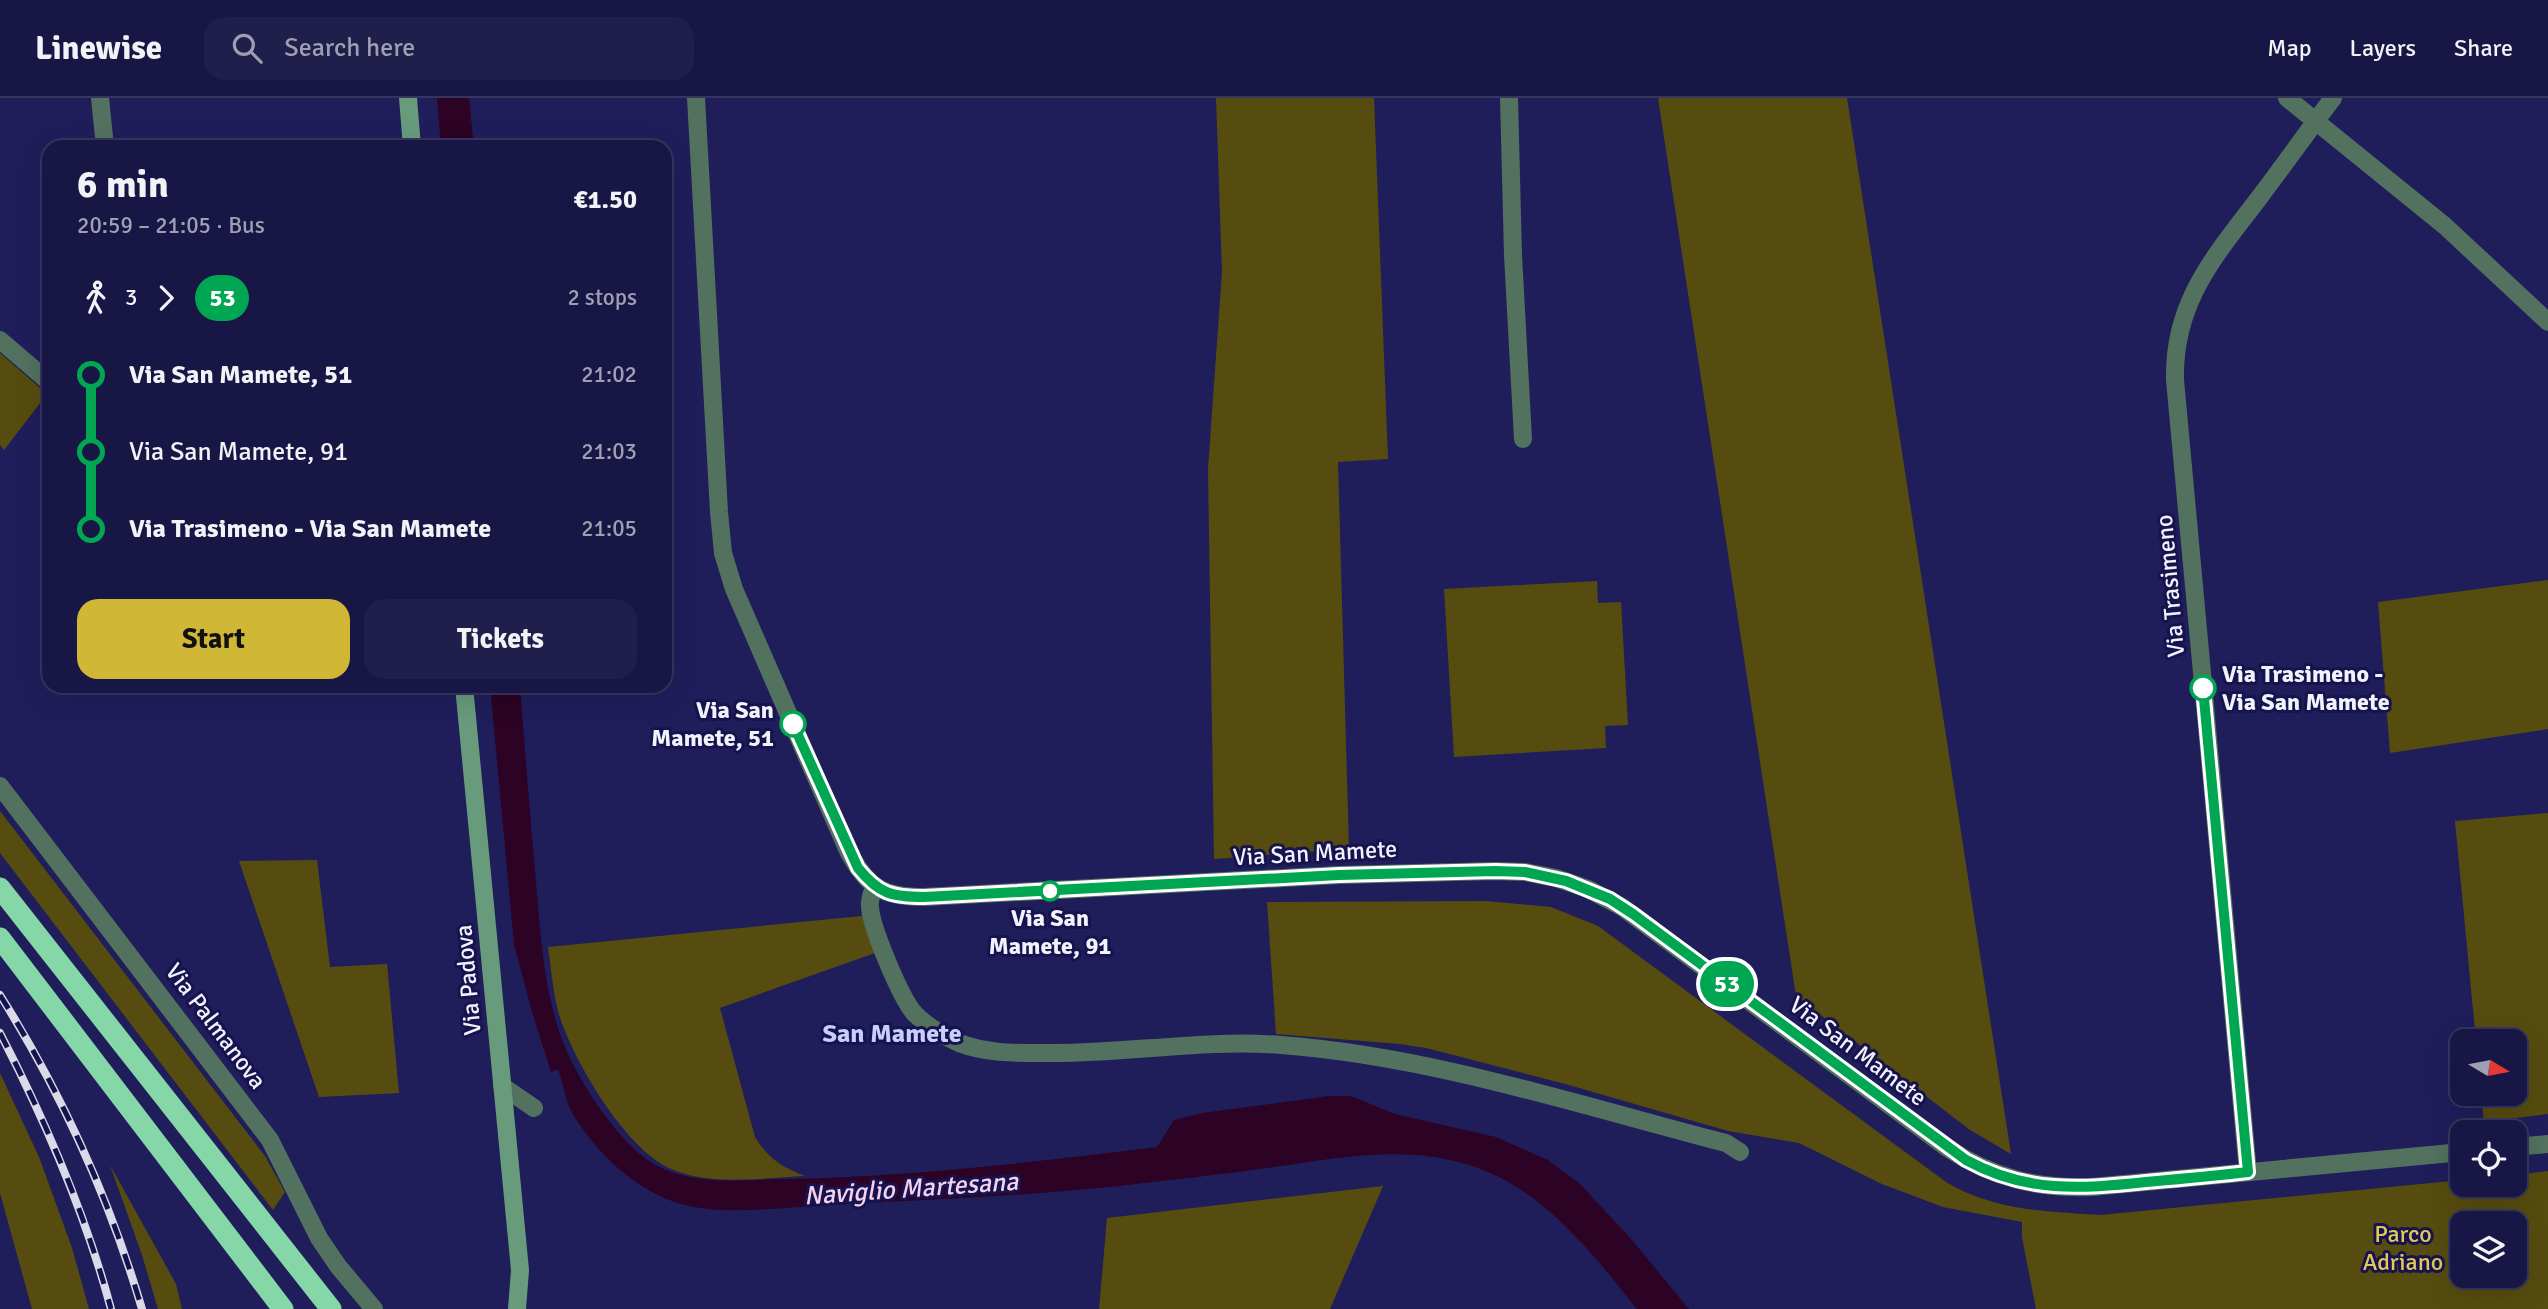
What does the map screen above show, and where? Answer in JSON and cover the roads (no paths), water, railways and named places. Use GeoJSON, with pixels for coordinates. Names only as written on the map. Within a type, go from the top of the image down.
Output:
{"type":"FeatureCollection","features":[{"type":"Feature","properties":{"kind":"highway"},"geometry":{"type":"LineString","coordinates":[[0,888],[331,1309]]}},
{"type":"Feature","properties":{"kind":"highway"},"geometry":{"type":"LineString","coordinates":[[0,938],[273,1300],[283,1309]]}},
{"type":"Feature","properties":{"kind":"street"},"geometry":{"type":"LineString","coordinates":[[100,98],[104,140]]}},
{"type":"Feature","properties":{"kind":"street"},"geometry":{"type":"LineString","coordinates":[[408,98],[411,140]]}},
{"type":"Feature","properties":{"kind":"street"},"geometry":{"type":"LineString","coordinates":[[696,98],[723,553],[734,589],[848,851],[874,887],[870,909],[904,999],[914,1013],[933,1029],[972,1047],[1006,1052],[1068,1053],[1238,1044],[1284,1045],[1348,1053],[1428,1067],[1726,1143],[1740,1152]]}},
{"type":"Feature","properties":{"kind":"street"},"geometry":{"type":"LineString","coordinates":[[1509,98],[1513,255],[1523,439]]}},
{"type":"Feature","properties":{"kind":"street"},"geometry":{"type":"LineString","coordinates":[[2287,98],[2457,236],[2548,322]]}},
{"type":"Feature","properties":{"kind":"street","name":"Via Trasimeno"},"geometry":{"type":"LineString","coordinates":[[2248,1172],[2175,380],[2176,354],[2182,321],[2200,279],[2333,98]]}},
{"type":"Feature","properties":{"kind":"street"},"geometry":{"type":"LineString","coordinates":[[0,340],[42,376]]}},
{"type":"Feature","properties":{"kind":"street","name":"Via Padova"},"geometry":{"type":"LineString","coordinates":[[465,693],[520,1270],[517,1309]]}},
{"type":"Feature","properties":{"kind":"street","name":"Via Palmanova"},"geometry":{"type":"LineString","coordinates":[[0,786],[270,1140],[319,1238],[338,1266],[374,1309]]}},
{"type":"Feature","properties":{"kind":"street","name":"Via San Mamete"},"geometry":{"type":"LineString","coordinates":[[874,887],[890,895],[924,897],[1339,875],[1495,871],[1536,874],[1588,889],[1622,907],[1946,1147],[1995,1174],[2047,1187],[2079,1188],[2450,1153]]}},
{"type":"Feature","properties":{"kind":"street"},"geometry":{"type":"LineString","coordinates":[[502,1086],[534,1108]]}},
{"type":"Feature","properties":{"kind":"street"},"geometry":{"type":"LineString","coordinates":[[2527,1146],[2548,1144]]}},
{"type":"Feature","properties":{"kind":"street","name":"Via Padova"},"geometry":{"type":"LineString","coordinates":[[520,1270],[531,1309]]}},
{"type":"Feature","properties":{"kind":"water"},"geometry":{"type":"Polygon","coordinates":[[[437,98],[469,98],[473,140],[440,140],[437,98]]]}},
{"type":"Feature","properties":{"kind":"water","name":"Naviglio Martesana"},"geometry":{"type":"Polygon","coordinates":[[[491,693],[521,693],[541,937],[549,992],[558,1028],[573,1063],[596,1103],[639,1154],[654,1164],[684,1176],[717,1180],[830,1178],[971,1168],[1157,1147],[1174,1120],[1202,1113],[1329,1096],[1351,1096],[1395,1114],[1496,1137],[1548,1160],[1580,1184],[1632,1240],[1689,1309],[1637,1309],[1564,1224],[1520,1189],[1496,1175],[1469,1165],[1417,1155],[1364,1155],[1120,1186],[974,1197],[729,1210],[690,1206],[672,1201],[627,1176],[589,1138],[579,1124],[570,1109],[558,1069],[551,1072],[514,944],[491,693]]]}},
{"type":"Feature","properties":{"kind":"railway"},"geometry":{"type":"LineString","coordinates":[[0,995],[44,1070],[82,1147],[115,1227],[142,1309]]}},
{"type":"Feature","properties":{"kind":"railway"},"geometry":{"type":"LineString","coordinates":[[0,1033],[63,1168],[89,1237],[111,1309]]}},
{"type":"Feature","properties":{"kind":"place","name":"Via Trasimeno - Via San Mamete"},"geometry":{"type":"Point","coordinates":[2203,688]}},
{"type":"Feature","properties":{"kind":"place","name":"Via San Mamete, 51"},"geometry":{"type":"Point","coordinates":[793,724]}},
{"type":"Feature","properties":{"kind":"place","name":"Via San Mamete, 91"},"geometry":{"type":"Point","coordinates":[1050,891]}},
{"type":"Feature","properties":{"kind":"district","name":"San Mamete"},"geometry":{"type":"Point","coordinates":[892,1034]}},
{"type":"Feature","properties":{"kind":"park label","name":"Parco Adriano"},"geometry":{"type":"Point","coordinates":[2403,1248]}}]}
